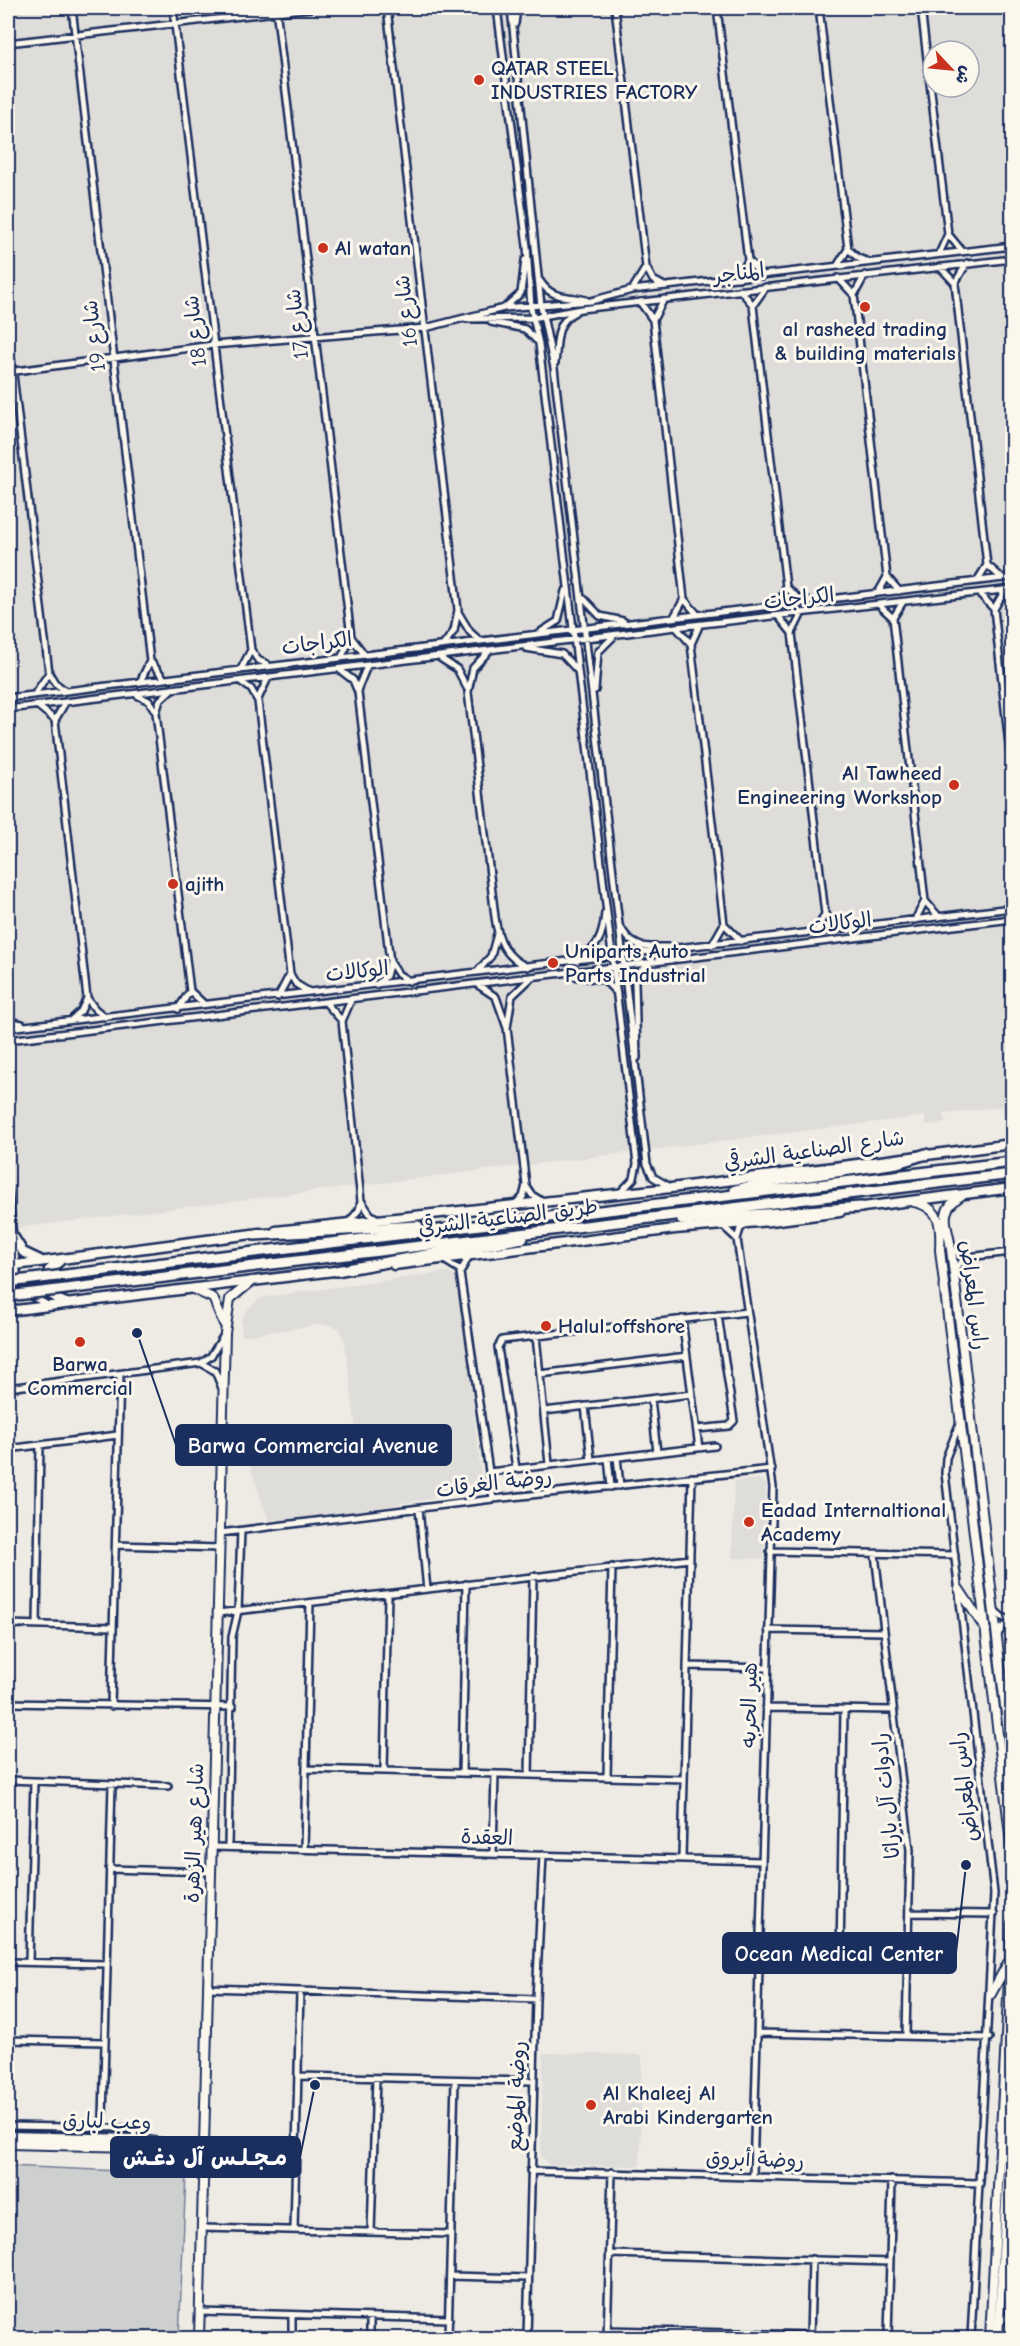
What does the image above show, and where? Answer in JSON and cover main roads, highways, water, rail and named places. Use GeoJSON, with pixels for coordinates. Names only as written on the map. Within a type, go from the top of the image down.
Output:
{"type":"FeatureCollection","features":[{"type":"Feature","properties":{"kind":"highway"},"geometry":{"type":"LineString","coordinates":[[716,1196],[768,1182],[897,1163],[926,1154]]}},
{"type":"Feature","properties":{"kind":"highway","name":"طريق الصناعية الشرقي"},"geometry":{"type":"LineString","coordinates":[[11,1282],[454,1227],[1012,1162]]}},
{"type":"Feature","properties":{"kind":"highway","name":"طريق الصناعية الشرقي"},"geometry":{"type":"LineString","coordinates":[[8,1295],[1012,1174]]}},
{"type":"Feature","properties":{"kind":"highway"},"geometry":{"type":"LineString","coordinates":[[628,1221],[717,1218],[861,1207]]}},
{"type":"Feature","properties":{"kind":"highway"},"geometry":{"type":"LineString","coordinates":[[254,1235],[392,1226],[454,1227]]}},
{"type":"Feature","properties":{"kind":"highway"},"geometry":{"type":"LineString","coordinates":[[336,1271],[491,1245],[552,1230]]}},
{"type":"Feature","properties":{"kind":"main road","name":"شارع الصناعية الشرقي"},"geometry":{"type":"LineString","coordinates":[[620,1193],[1012,1144]]}},
{"type":"Feature","properties":{"kind":"main road"},"geometry":{"type":"LineString","coordinates":[[861,1207],[1012,1188]]}},
{"type":"Feature","properties":{"kind":"main road","name":"طريق الصناعية الشرقي"},"geometry":{"type":"LineString","coordinates":[[12,1265],[349,1222],[620,1193]]}},
{"type":"Feature","properties":{"kind":"main road","name":"طريق الصناعية الشرقي"},"geometry":{"type":"LineString","coordinates":[[8,1311],[720,1225],[817,1216],[861,1207]]}},
{"type":"Feature","properties":{"kind":"main road"},"geometry":{"type":"LineString","coordinates":[[13,1236],[23,1251],[46,1261]]}},
{"type":"Feature","properties":{"kind":"main road"},"geometry":{"type":"LineString","coordinates":[[67,1303],[50,1295],[45,1278],[52,1266],[69,1258]]}},
{"type":"Feature","properties":{"kind":"place","name":"QATAR STEEL INDUSTRIES FACTORY"},"geometry":{"type":"Point","coordinates":[479,80]}},
{"type":"Feature","properties":{"kind":"place","name":"Al watan"},"geometry":{"type":"Point","coordinates":[323,248]}},
{"type":"Feature","properties":{"kind":"place","name":"al rasheed trading & building materials"},"geometry":{"type":"Point","coordinates":[865,307]}},
{"type":"Feature","properties":{"kind":"place","name":"Al Tawheed Engineering Workshop"},"geometry":{"type":"Point","coordinates":[954,785]}},
{"type":"Feature","properties":{"kind":"place","name":"ajith"},"geometry":{"type":"Point","coordinates":[173,884]}},
{"type":"Feature","properties":{"kind":"place","name":"Uniparts Auto Parts Industrial"},"geometry":{"type":"Point","coordinates":[553,963]}},
{"type":"Feature","properties":{"kind":"place","name":"Halul offshore"},"geometry":{"type":"Point","coordinates":[546,1326]}},
{"type":"Feature","properties":{"kind":"place","name":"Barwa Commercial Avenue"},"geometry":{"type":"Point","coordinates":[137,1333]}},
{"type":"Feature","properties":{"kind":"place","name":"Barwa Commercial"},"geometry":{"type":"Point","coordinates":[80,1342]}},
{"type":"Feature","properties":{"kind":"place","name":"Eadad Internaltional Academy"},"geometry":{"type":"Point","coordinates":[749,1522]}},
{"type":"Feature","properties":{"kind":"place","name":"Ocean Medical Center"},"geometry":{"type":"Point","coordinates":[966,1865]}},
{"type":"Feature","properties":{"kind":"place","name":"مـجـلـس آل دغـش"},"geometry":{"type":"Point","coordinates":[315,2085]}},
{"type":"Feature","properties":{"kind":"place","name":"Al Khaleej Al Arabi Kindergarten"},"geometry":{"type":"Point","coordinates":[591,2105]}}]}
